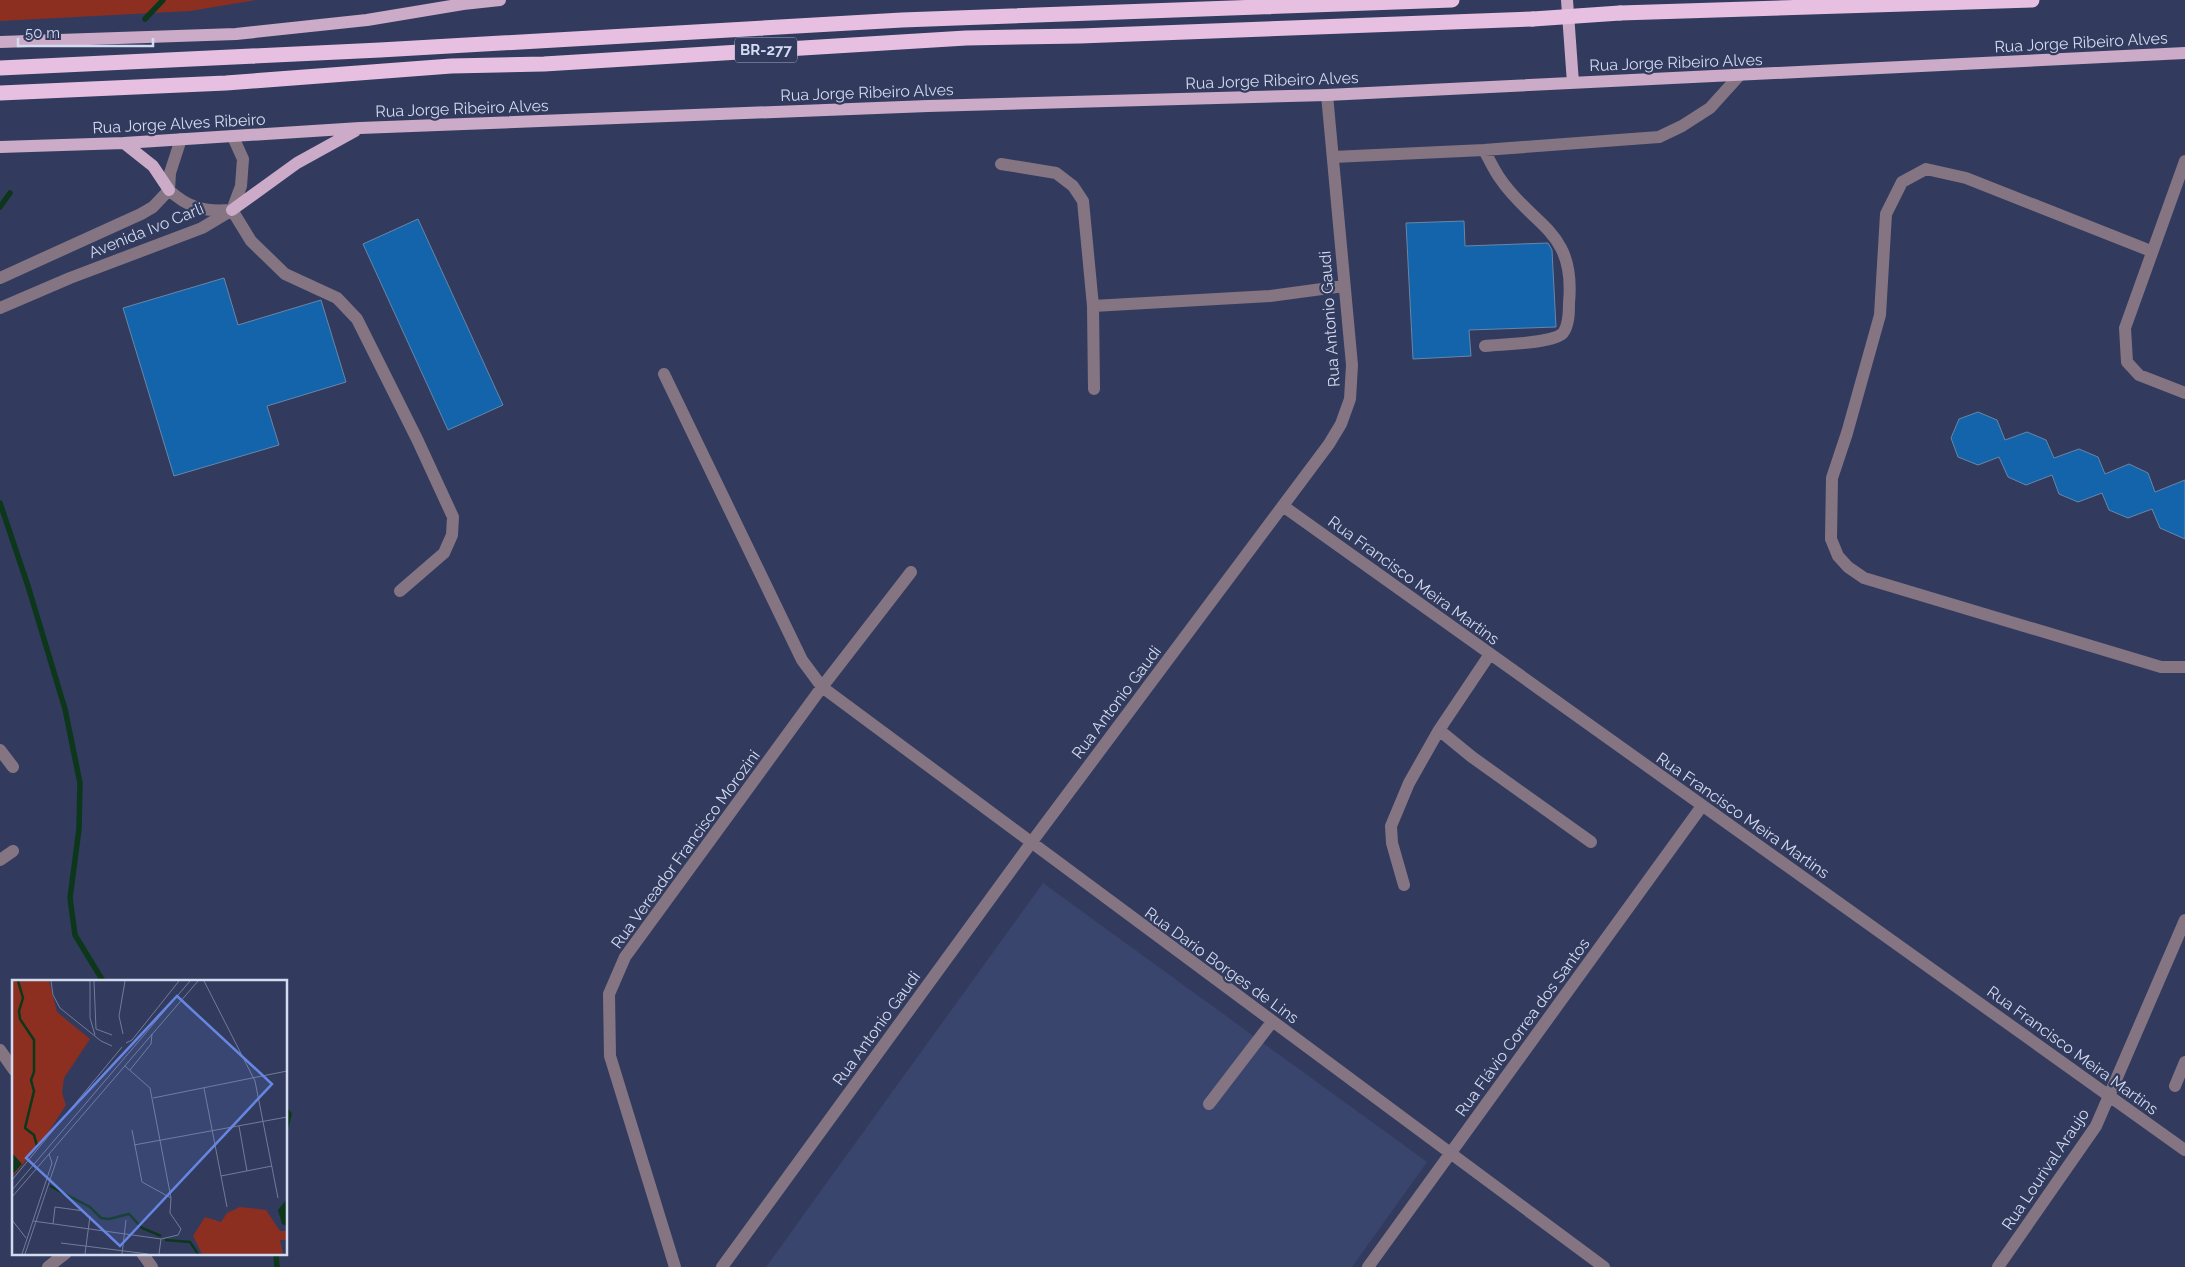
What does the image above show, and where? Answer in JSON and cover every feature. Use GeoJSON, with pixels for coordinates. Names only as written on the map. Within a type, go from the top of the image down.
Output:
{"type":"FeatureCollection","features":[{"type":"Feature","properties":{"kind":"highway","name":"BR-277"},"geometry":{"type":"LineString","coordinates":[[0,68],[390,50],[902,20],[1452,0]]}},
{"type":"Feature","properties":{"kind":"highway","name":"BR-277"},"geometry":{"type":"LineString","coordinates":[[0,92],[226,83],[451,66],[554,63],[966,38],[1080,36],[1620,14],[2032,0]]}},
{"type":"Feature","properties":{"kind":"main road"},"geometry":{"type":"LineString","coordinates":[[0,42],[236,34],[367,20],[463,4],[500,0]]}},
{"type":"Feature","properties":{"kind":"main road"},"geometry":{"type":"LineString","coordinates":[[1567,0],[1572,83]]}},
{"type":"Feature","properties":{"kind":"main road","name":"Rua Jorge Ribeiro Alves"},"geometry":{"type":"LineString","coordinates":[[360,128],[928,106],[1327,95],[1738,77],[2185,53]]}},
{"type":"Feature","properties":{"kind":"main road"},"geometry":{"type":"LineString","coordinates":[[232,210],[297,163],[360,128]]}},
{"type":"Feature","properties":{"kind":"main road","name":"Rua Jorge Alves Ribeiro"},"geometry":{"type":"LineString","coordinates":[[0,147],[233,137],[360,128]]}},
{"type":"Feature","properties":{"kind":"main road"},"geometry":{"type":"LineString","coordinates":[[124,142],[153,166],[169,190]]}},
{"type":"Feature","properties":{"kind":"street"},"geometry":{"type":"LineString","coordinates":[[1333,157],[1484,150],[1659,137],[1682,126],[1710,108],[1738,77]]}},
{"type":"Feature","properties":{"kind":"street","name":"Rua Antonio Gaudi"},"geometry":{"type":"LineString","coordinates":[[722,1267],[1031,844],[1337,431],[1350,399],[1352,365],[1327,95]]}},
{"type":"Feature","properties":{"kind":"street"},"geometry":{"type":"LineString","coordinates":[[232,210],[242,186],[244,159],[233,137]]}},
{"type":"Feature","properties":{"kind":"street","name":"Avenida Ivo Carli"},"geometry":{"type":"LineString","coordinates":[[0,278],[153,207],[169,190],[170,173],[181,139]]}},
{"type":"Feature","properties":{"kind":"street"},"geometry":{"type":"LineString","coordinates":[[1484,150],[1499,177],[1550,230],[1567,260],[1571,287],[1568,322],[1562,333],[1550,339],[1485,346]]}},
{"type":"Feature","properties":{"kind":"street"},"geometry":{"type":"LineString","coordinates":[[2185,162],[2151,251],[2125,328],[2127,362],[2139,375],[2185,393]]}},
{"type":"Feature","properties":{"kind":"street"},"geometry":{"type":"LineString","coordinates":[[1001,164],[1056,173],[1073,186],[1083,201],[1093,306],[1094,389]]}},
{"type":"Feature","properties":{"kind":"street"},"geometry":{"type":"LineString","coordinates":[[2151,251],[1966,178],[1926,169],[1902,182],[1886,214],[1880,315],[1847,433],[1832,478],[1831,539],[1838,556],[1848,567],[1864,578],[2161,666],[2185,667]]}},
{"type":"Feature","properties":{"kind":"street"},"geometry":{"type":"LineString","coordinates":[[169,190],[183,203],[196,209],[215,212],[232,210]]}},
{"type":"Feature","properties":{"kind":"street"},"geometry":{"type":"LineString","coordinates":[[232,210],[251,241],[285,274],[337,298],[356,319],[417,439],[453,517],[452,534],[444,553],[400,591]]}},
{"type":"Feature","properties":{"kind":"street","name":"Avenida Ivo Carli"},"geometry":{"type":"LineString","coordinates":[[0,308],[70,278],[202,228],[232,210]]}},
{"type":"Feature","properties":{"kind":"street"},"geometry":{"type":"LineString","coordinates":[[1093,306],[1270,296],[1344,286]]}},
{"type":"Feature","properties":{"kind":"street","name":"Rua Dario Borges de Lins"},"geometry":{"type":"LineString","coordinates":[[664,374],[798,652],[822,688],[1604,1267]]}},
{"type":"Feature","properties":{"kind":"street","name":"Rua Francisco Meira Martins"},"geometry":{"type":"LineString","coordinates":[[1283,506],[2185,1150]]}},
{"type":"Feature","properties":{"kind":"street","name":"Rua Vereador Francisco Morozini"},"geometry":{"type":"LineString","coordinates":[[675,1267],[610,1056],[609,994],[625,957],[822,688],[911,572]]}},
{"type":"Feature","properties":{"kind":"street"},"geometry":{"type":"LineString","coordinates":[[1404,885],[1392,844],[1391,826],[1409,783],[1439,730],[1490,654]]}},
{"type":"Feature","properties":{"kind":"street"},"geometry":{"type":"LineString","coordinates":[[1439,730],[1472,757],[1591,842]]}},
{"type":"Feature","properties":{"kind":"street"},"geometry":{"type":"LineString","coordinates":[[0,750],[12,767]]}},
{"type":"Feature","properties":{"kind":"street","name":"Rua Flávio Correa dos Santos"},"geometry":{"type":"LineString","coordinates":[[1368,1267],[1702,806]]}},
{"type":"Feature","properties":{"kind":"street"},"geometry":{"type":"LineString","coordinates":[[0,860],[13,851]]}},
{"type":"Feature","properties":{"kind":"street","name":"Rua Lourival Araujo"},"geometry":{"type":"LineString","coordinates":[[1998,1267],[2096,1126],[2185,920]]}},
{"type":"Feature","properties":{"kind":"street"},"geometry":{"type":"LineString","coordinates":[[1209,1104],[1272,1022]]}},
{"type":"Feature","properties":{"kind":"street"},"geometry":{"type":"LineString","coordinates":[[0,1050],[12,1067]]}},
{"type":"Feature","properties":{"kind":"street"},"geometry":{"type":"LineString","coordinates":[[2176,1086],[2185,1062]]}},
{"type":"Feature","properties":{"kind":"street"},"geometry":{"type":"LineString","coordinates":[[48,1267],[65,1254]]}},
{"type":"Feature","properties":{"kind":"street"},"geometry":{"type":"LineString","coordinates":[[143,1254],[152,1267]]}},
{"type":"Feature","properties":{"kind":"shaded area"},"geometry":{"type":"Polygon","coordinates":[[[0,0],[256,0],[190,11],[0,21],[0,0]]]}},
{"type":"Feature","properties":{"kind":"shaded area"},"geometry":{"type":"Polygon","coordinates":[[[1043,883],[1427,1162],[1352,1267],[766,1267],[1043,883]]]}},
{"type":"Feature","properties":{"kind":"building"},"geometry":{"type":"Polygon","coordinates":[[[418,219],[503,405],[448,430],[363,244],[418,219]]]}},
{"type":"Feature","properties":{"kind":"building"},"geometry":{"type":"Polygon","coordinates":[[[1464,221],[1465,246],[1548,243],[1552,250],[1556,327],[1469,330],[1471,356],[1413,359],[1406,223],[1464,221]]]}},
{"type":"Feature","properties":{"kind":"building"},"geometry":{"type":"Polygon","coordinates":[[[224,278],[238,325],[321,300],[346,382],[267,406],[279,445],[174,476],[123,308],[224,278]]]}},
{"type":"Feature","properties":{"kind":"building"},"geometry":{"type":"Polygon","coordinates":[[[1978,412],[1997,420],[2005,440],[2027,432],[2046,440],[2054,458],[2079,449],[2098,457],[2105,474],[2129,464],[2148,473],[2155,492],[2185,480],[2185,539],[2160,528],[2152,509],[2128,518],[2109,510],[2102,493],[2078,502],[2059,494],[2052,475],[2026,485],[2008,477],[1999,457],[1978,465],[1958,457],[1951,438],[1959,419],[1978,412]]]}},
{"type":"Feature","properties":{"kind":"waterway"},"geometry":{"type":"LineString","coordinates":[[145,19],[163,0]]}},
{"type":"Feature","properties":{"kind":"waterway"},"geometry":{"type":"LineString","coordinates":[[0,207],[10,193]]}},
{"type":"Feature","properties":{"kind":"waterway"},"geometry":{"type":"LineString","coordinates":[[0,503],[28,586],[65,709],[80,783],[79,829],[70,898],[75,935],[102,980]]}},
{"type":"Feature","properties":{"kind":"waterway"},"geometry":{"type":"LineString","coordinates":[[288,1113],[288,1118]]}},
{"type":"Feature","properties":{"kind":"waterway"},"geometry":{"type":"LineString","coordinates":[[276,1254],[277,1267]]}}]}
